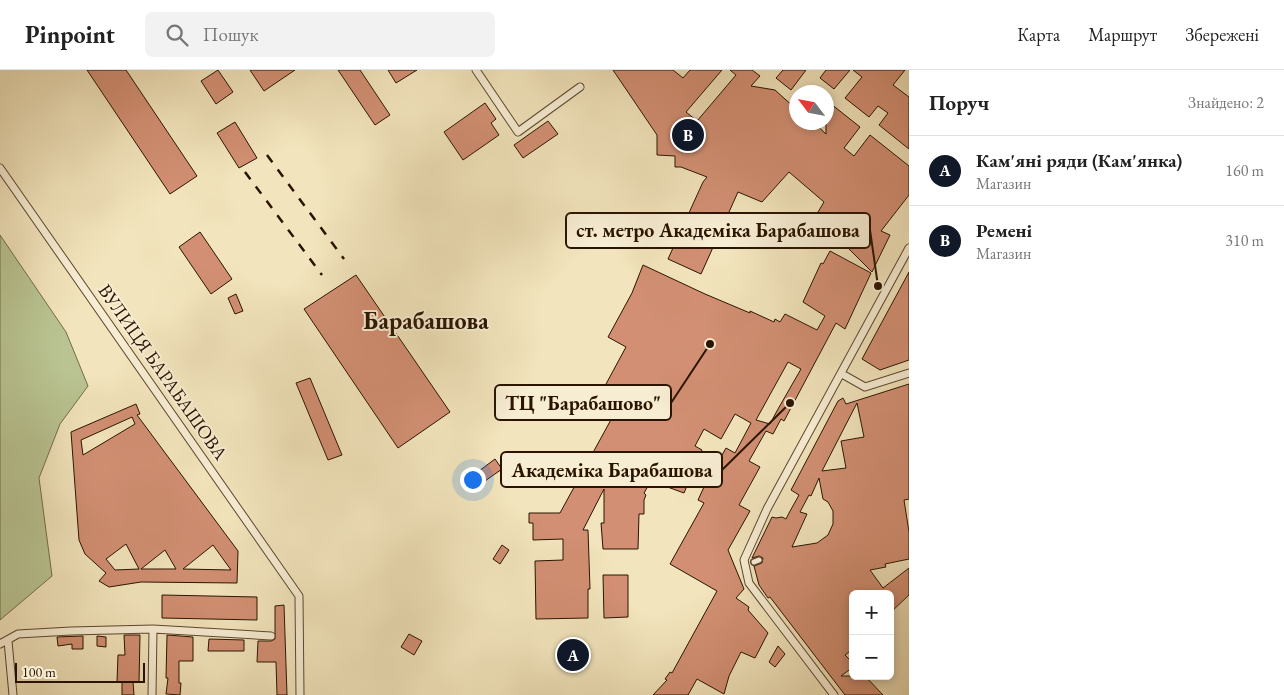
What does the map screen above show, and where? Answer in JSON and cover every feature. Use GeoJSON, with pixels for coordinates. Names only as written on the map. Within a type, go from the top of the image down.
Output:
{"type":"FeatureCollection","features":[{"type":"Feature","properties":{"kind":"street"},"geometry":{"type":"LineString","coordinates":[[476,70],[518,132],[580,87]]}},
{"type":"Feature","properties":{"kind":"street","name":"ВУЛИЦЯ БАРАБАШОВА"},"geometry":{"type":"LineString","coordinates":[[0,168],[299,596],[300,695]]}},
{"type":"Feature","properties":{"kind":"street"},"geometry":{"type":"LineString","coordinates":[[834,695],[749,583],[744,560],[767,509],[909,248]]}},
{"type":"Feature","properties":{"kind":"street"},"geometry":{"type":"LineString","coordinates":[[842,374],[865,387],[909,373]]}},
{"type":"Feature","properties":{"kind":"street"},"geometry":{"type":"LineString","coordinates":[[152,695],[153,629]]}},
{"type":"Feature","properties":{"kind":"street"},"geometry":{"type":"LineString","coordinates":[[0,644],[18,634],[34,632],[153,629],[271,636]]}},
{"type":"Feature","properties":{"kind":"street"},"geometry":{"type":"LineString","coordinates":[[8,641],[13,695]]}},
{"type":"Feature","properties":{"kind":"green space"},"geometry":{"type":"Polygon","coordinates":[[[0,235],[66,332],[88,386],[60,424],[39,478],[52,576],[0,620],[0,235]]]}},
{"type":"Feature","properties":{"kind":"building"},"geometry":{"type":"Polygon","coordinates":[[[87,70],[126,70],[197,176],[170,194],[87,70]]]}},
{"type":"Feature","properties":{"kind":"building"},"geometry":{"type":"Polygon","coordinates":[[[218,70],[233,92],[216,104],[201,81],[218,70]]]}},
{"type":"Feature","properties":{"kind":"building"},"geometry":{"type":"Polygon","coordinates":[[[250,70],[295,70],[264,91],[250,70]]]}},
{"type":"Feature","properties":{"kind":"building"},"geometry":{"type":"Polygon","coordinates":[[[338,70],[360,70],[390,115],[375,125],[338,70]]]}},
{"type":"Feature","properties":{"kind":"building"},"geometry":{"type":"Polygon","coordinates":[[[388,70],[417,70],[396,83],[388,70]]]}},
{"type":"Feature","properties":{"kind":"building"},"geometry":{"type":"Polygon","coordinates":[[[613,70],[673,70],[683,78],[690,70],[722,70],[686,112],[697,121],[736,75],[730,70],[752,70],[760,76],[751,86],[775,90],[789,103],[789,130],[822,130],[826,134],[826,130],[834,130],[834,106],[860,127],[844,148],[854,156],[870,135],[909,166],[909,195],[881,231],[890,235],[872,272],[845,245],[849,237],[815,217],[824,202],[789,172],[762,202],[738,192],[701,274],[668,259],[707,177],[681,167],[675,167],[675,156],[657,155],[657,135],[613,70]]]}},
{"type":"Feature","properties":{"kind":"building"},"geometry":{"type":"Polygon","coordinates":[[[783,70],[806,70],[795,85],[789,85],[789,88],[776,78],[783,70]]]}},
{"type":"Feature","properties":{"kind":"building"},"geometry":{"type":"Polygon","coordinates":[[[826,70],[850,70],[834,89],[834,85],[829,85],[820,78],[826,70]]]}},
{"type":"Feature","properties":{"kind":"building"},"geometry":{"type":"Polygon","coordinates":[[[853,70],[905,70],[893,85],[909,97],[909,149],[879,125],[888,113],[878,106],[869,117],[845,98],[862,77],[853,70]]]}},
{"type":"Feature","properties":{"kind":"building"},"geometry":{"type":"Polygon","coordinates":[[[485,103],[496,119],[491,123],[499,135],[463,160],[444,132],[485,103]]]}},
{"type":"Feature","properties":{"kind":"building"},"geometry":{"type":"Polygon","coordinates":[[[548,121],[558,134],[523,158],[514,145],[548,121]]]}},
{"type":"Feature","properties":{"kind":"building"},"geometry":{"type":"Polygon","coordinates":[[[235,122],[257,158],[239,168],[217,133],[235,122]]]}},
{"type":"Feature","properties":{"kind":"building"},"geometry":{"type":"Polygon","coordinates":[[[200,232],[232,279],[211,294],[179,247],[200,232]]]}},
{"type":"Feature","properties":{"kind":"building"},"geometry":{"type":"Polygon","coordinates":[[[830,251],[871,273],[845,329],[836,323],[784,421],[781,419],[773,434],[766,431],[749,461],[760,467],[739,505],[750,511],[728,550],[744,589],[736,598],[749,607],[748,610],[768,633],[755,658],[741,652],[729,676],[724,694],[697,679],[688,695],[653,695],[667,680],[665,679],[670,672],[672,673],[717,591],[670,564],[704,503],[698,500],[715,463],[717,464],[726,448],[735,453],[751,423],[735,414],[721,439],[704,429],[695,446],[702,450],[684,493],[651,481],[644,493],[646,495],[644,514],[639,514],[638,549],[603,549],[601,523],[604,523],[604,489],[583,530],[588,530],[590,589],[588,589],[588,618],[536,619],[535,561],[563,560],[563,539],[533,540],[533,523],[529,523],[529,513],[560,513],[625,394],[606,384],[626,347],[608,337],[632,293],[643,265],[705,294],[774,322],[775,319],[780,322],[785,314],[817,330],[825,316],[803,302],[821,263],[823,264],[830,251]],[[788,362],[756,420],[770,424],[801,369],[788,362]]]}},
{"type":"Feature","properties":{"kind":"building"},"geometry":{"type":"Polygon","coordinates":[[[909,272],[909,360],[880,370],[862,359],[909,272]]]}},
{"type":"Feature","properties":{"kind":"building"},"geometry":{"type":"Polygon","coordinates":[[[356,275],[450,412],[398,448],[304,309],[356,275]]]}},
{"type":"Feature","properties":{"kind":"building"},"geometry":{"type":"Polygon","coordinates":[[[236,294],[243,311],[235,314],[228,298],[236,294]]]}},
{"type":"Feature","properties":{"kind":"building"},"geometry":{"type":"Polygon","coordinates":[[[310,378],[342,455],[328,460],[296,383],[310,378]]]}},
{"type":"Feature","properties":{"kind":"building"},"geometry":{"type":"Polygon","coordinates":[[[909,384],[909,499],[904,500],[909,532],[909,559],[885,564],[886,567],[870,570],[883,588],[909,568],[909,595],[894,609],[894,590],[849,590],[849,652],[845,655],[849,659],[849,670],[841,676],[849,676],[849,680],[869,680],[883,695],[845,695],[759,585],[754,566],[762,563],[763,558],[759,556],[752,558],[772,517],[786,519],[799,495],[791,490],[838,401],[843,398],[846,404],[909,384]],[[857,403],[822,471],[846,468],[841,441],[864,437],[857,403]],[[819,478],[811,496],[809,495],[800,512],[807,514],[792,547],[817,543],[828,535],[833,524],[833,511],[828,502],[823,499],[819,478]]]}},
{"type":"Feature","properties":{"kind":"building"},"geometry":{"type":"Polygon","coordinates":[[[136,404],[140,414],[137,415],[238,551],[237,583],[141,582],[109,587],[99,581],[106,573],[85,554],[79,540],[71,432],[136,404]],[[132,417],[81,440],[83,455],[135,424],[132,417]],[[126,544],[106,559],[115,570],[139,569],[126,544]],[[213,545],[183,569],[231,570],[213,545]],[[165,550],[141,569],[176,569],[165,550]]]}},
{"type":"Feature","properties":{"kind":"building"},"geometry":{"type":"Polygon","coordinates":[[[495,459],[502,469],[485,481],[479,471],[495,459]]]}},
{"type":"Feature","properties":{"kind":"building"},"geometry":{"type":"Polygon","coordinates":[[[502,545],[509,550],[500,564],[493,559],[502,545]]]}},
{"type":"Feature","properties":{"kind":"building"},"geometry":{"type":"Polygon","coordinates":[[[603,575],[628,575],[628,617],[604,618],[603,575]]]}},
{"type":"Feature","properties":{"kind":"building"},"geometry":{"type":"Polygon","coordinates":[[[162,595],[257,597],[257,620],[162,618],[162,595]]]}},
{"type":"Feature","properties":{"kind":"building"},"geometry":{"type":"Polygon","coordinates":[[[284,605],[287,695],[277,695],[276,662],[257,662],[258,641],[271,641],[275,639],[275,606],[284,605]]]}},
{"type":"Feature","properties":{"kind":"building"},"geometry":{"type":"Polygon","coordinates":[[[409,634],[422,641],[414,655],[401,647],[409,634]]]}},
{"type":"Feature","properties":{"kind":"building"},"geometry":{"type":"Polygon","coordinates":[[[124,635],[140,635],[139,682],[133,682],[134,695],[122,695],[122,682],[117,682],[118,655],[125,655],[124,635]]]}},
{"type":"Feature","properties":{"kind":"building"},"geometry":{"type":"Polygon","coordinates":[[[167,635],[193,637],[193,661],[179,661],[180,695],[166,694],[168,678],[166,678],[167,635]]]}},
{"type":"Feature","properties":{"kind":"building"},"geometry":{"type":"Polygon","coordinates":[[[83,636],[83,649],[72,649],[72,644],[58,646],[57,637],[83,636]]]}},
{"type":"Feature","properties":{"kind":"building"},"geometry":{"type":"Polygon","coordinates":[[[97,636],[106,637],[106,647],[97,646],[97,636]]]}},
{"type":"Feature","properties":{"kind":"building"},"geometry":{"type":"Polygon","coordinates":[[[209,639],[244,640],[244,651],[208,651],[209,639]]]}},
{"type":"Feature","properties":{"kind":"building"},"geometry":{"type":"Polygon","coordinates":[[[778,646],[785,654],[775,667],[769,662],[778,646]]]}},
{"type":"Feature","properties":{"kind":"railway"},"geometry":{"type":"LineString","coordinates":[[267,155],[344,259]]}},
{"type":"Feature","properties":{"kind":"railway"},"geometry":{"type":"LineString","coordinates":[[245,172],[322,275]]}},
{"type":"Feature","properties":{"kind":"place","name":"Ремені"},"geometry":{"type":"Point","coordinates":[688,135]}},
{"type":"Feature","properties":{"kind":"place","name":"ст. метро Академіка Барабашова"},"geometry":{"type":"Point","coordinates":[878,286]}},
{"type":"Feature","properties":{"kind":"place","name":"ТЦ \"Барабашово\""},"geometry":{"type":"Point","coordinates":[710,344]}},
{"type":"Feature","properties":{"kind":"place","name":"Академіка Барабашова"},"geometry":{"type":"Point","coordinates":[790,403]}},
{"type":"Feature","properties":{"kind":"place","name":"Кам'яні ряди (Кам'янка)"},"geometry":{"type":"Point","coordinates":[573,655]}},
{"type":"Feature","properties":{"kind":"district","name":"Барабашова"},"geometry":{"type":"Point","coordinates":[426,320]}}]}
